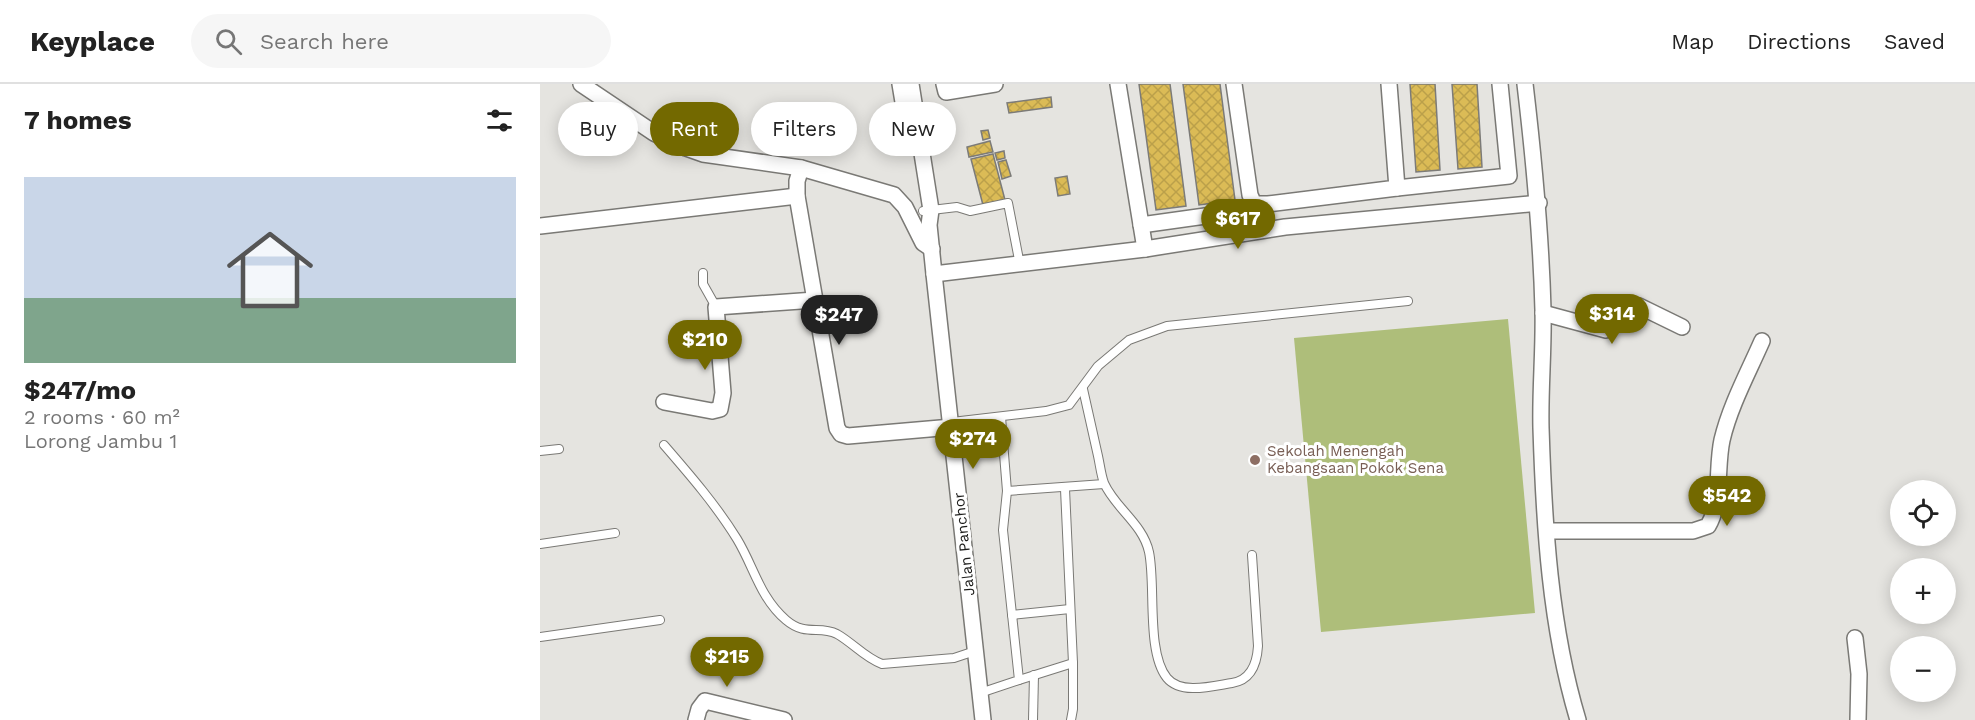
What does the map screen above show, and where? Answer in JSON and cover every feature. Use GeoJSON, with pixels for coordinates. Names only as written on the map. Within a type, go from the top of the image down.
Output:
{"type":"FeatureCollection","features":[{"type":"Feature","properties":{"kind":"street"},"geometry":{"type":"LineString","coordinates":[[580,84],[654,133],[686,148],[703,154],[801,168],[894,195],[905,207],[923,243],[932,249]]}},
{"type":"Feature","properties":{"kind":"street","name":"Jalan Panchor"},"geometry":{"type":"LineString","coordinates":[[900,84],[928,215]]}},
{"type":"Feature","properties":{"kind":"street","name":"Jalan Panchor"},"geometry":{"type":"LineString","coordinates":[[911,84],[952,424],[983,720]]}},
{"type":"Feature","properties":{"kind":"street"},"geometry":{"type":"LineString","coordinates":[[944,84],[946,92],[995,84]]}},
{"type":"Feature","properties":{"kind":"street"},"geometry":{"type":"LineString","coordinates":[[1118,84],[1145,249]]}},
{"type":"Feature","properties":{"kind":"street"},"geometry":{"type":"LineString","coordinates":[[1234,84],[1250,195],[1254,204]]}},
{"type":"Feature","properties":{"kind":"street"},"geometry":{"type":"LineString","coordinates":[[1389,84],[1397,188]]}},
{"type":"Feature","properties":{"kind":"street"},"geometry":{"type":"LineString","coordinates":[[1142,225],[1241,212],[1254,204],[1509,176],[1500,84]]}},
{"type":"Feature","properties":{"kind":"street"},"geometry":{"type":"LineString","coordinates":[[1525,84],[1539,203],[1543,313],[1541,426],[1547,531],[1564,664],[1578,720]]}},
{"type":"Feature","properties":{"kind":"street"},"geometry":{"type":"LineString","coordinates":[[801,168],[796,181],[797,196],[834,418],[841,434],[848,436],[952,424]]}},
{"type":"Feature","properties":{"kind":"street"},"geometry":{"type":"LineString","coordinates":[[540,226],[797,196]]}},
{"type":"Feature","properties":{"kind":"street"},"geometry":{"type":"LineString","coordinates":[[934,274],[1145,249],[1285,226],[1539,203]]}},
{"type":"Feature","properties":{"kind":"street"},"geometry":{"type":"LineString","coordinates":[[664,402],[712,411],[720,409],[723,393],[716,308],[815,300]]}},
{"type":"Feature","properties":{"kind":"street"},"geometry":{"type":"LineString","coordinates":[[1543,313],[1606,330],[1639,306],[1682,327]]}},
{"type":"Feature","properties":{"kind":"street"},"geometry":{"type":"LineString","coordinates":[[1547,531],[1694,531],[1708,526],[1714,514],[1717,470],[1726,423],[1762,341]]}},
{"type":"Feature","properties":{"kind":"street"},"geometry":{"type":"LineString","coordinates":[[1855,638],[1859,674],[1858,720]]}},
{"type":"Feature","properties":{"kind":"street"},"geometry":{"type":"LineString","coordinates":[[696,720],[699,709],[705,701],[784,720]]}},
{"type":"Feature","properties":{"kind":"lane"},"geometry":{"type":"LineString","coordinates":[[928,215],[957,207],[970,212],[1008,203],[1020,265]]}},
{"type":"Feature","properties":{"kind":"lane"},"geometry":{"type":"LineString","coordinates":[[703,273],[703,284],[716,308]]}},
{"type":"Feature","properties":{"kind":"lane"},"geometry":{"type":"LineString","coordinates":[[952,424],[1057,409],[1069,405],[1098,366],[1122,345],[1152,330],[1302,310],[1408,301]]}},
{"type":"Feature","properties":{"kind":"lane"},"geometry":{"type":"LineString","coordinates":[[1083,389],[1104,484],[1144,539],[1149,558],[1159,663],[1166,677],[1174,685],[1185,688],[1238,682],[1252,671],[1257,661],[1258,646],[1252,555]]}},
{"type":"Feature","properties":{"kind":"lane"},"geometry":{"type":"LineString","coordinates":[[1001,417],[1007,491],[1003,530],[1019,680]]}},
{"type":"Feature","properties":{"kind":"lane"},"geometry":{"type":"LineString","coordinates":[[664,445],[722,517],[738,541],[762,593],[786,620],[801,630],[834,633],[872,661],[882,664],[954,658],[975,651]]}},
{"type":"Feature","properties":{"kind":"lane"},"geometry":{"type":"LineString","coordinates":[[540,452],[559,448]]}},
{"type":"Feature","properties":{"kind":"lane"},"geometry":{"type":"LineString","coordinates":[[1007,491],[1065,489],[1104,484]]}},
{"type":"Feature","properties":{"kind":"lane"},"geometry":{"type":"LineString","coordinates":[[1065,489],[1073,663],[1071,720]]}},
{"type":"Feature","properties":{"kind":"lane"},"geometry":{"type":"LineString","coordinates":[[540,544],[615,533]]}},
{"type":"Feature","properties":{"kind":"lane"},"geometry":{"type":"LineString","coordinates":[[1012,615],[1070,609]]}},
{"type":"Feature","properties":{"kind":"lane"},"geometry":{"type":"LineString","coordinates":[[540,637],[660,620]]}},
{"type":"Feature","properties":{"kind":"lane"},"geometry":{"type":"LineString","coordinates":[[980,693],[1073,663]]}},
{"type":"Feature","properties":{"kind":"lane"},"geometry":{"type":"LineString","coordinates":[[1033,720],[1034,675]]}},
{"type":"Feature","properties":{"kind":"green space"},"geometry":{"type":"Polygon","coordinates":[[[1508,319],[1535,613],[1321,632],[1294,338],[1508,319]]]}},
{"type":"Feature","properties":{"kind":"building"},"geometry":{"type":"Polygon","coordinates":[[[1139,84],[1170,84],[1186,206],[1156,210],[1139,84]]]}},
{"type":"Feature","properties":{"kind":"building"},"geometry":{"type":"Polygon","coordinates":[[[1183,84],[1220,84],[1235,200],[1199,205],[1183,84]]]}},
{"type":"Feature","properties":{"kind":"building"},"geometry":{"type":"Polygon","coordinates":[[[1410,84],[1435,84],[1440,170],[1416,172],[1410,84]]]}},
{"type":"Feature","properties":{"kind":"building"},"geometry":{"type":"Polygon","coordinates":[[[1452,84],[1477,84],[1482,167],[1458,169],[1452,84]]]}},
{"type":"Feature","properties":{"kind":"building"},"geometry":{"type":"Polygon","coordinates":[[[1051,97],[1052,107],[1009,113],[1007,103],[1051,97]]]}},
{"type":"Feature","properties":{"kind":"building"},"geometry":{"type":"Polygon","coordinates":[[[988,130],[990,138],[983,140],[981,131],[988,130]]]}},
{"type":"Feature","properties":{"kind":"building"},"geometry":{"type":"Polygon","coordinates":[[[990,141],[993,152],[969,157],[967,147],[990,141]]]}},
{"type":"Feature","properties":{"kind":"building"},"geometry":{"type":"Polygon","coordinates":[[[1004,151],[1005,158],[997,160],[995,153],[1004,151]]]}},
{"type":"Feature","properties":{"kind":"building"},"geometry":{"type":"Polygon","coordinates":[[[993,154],[1005,200],[983,205],[971,159],[993,154]]]}},
{"type":"Feature","properties":{"kind":"building"},"geometry":{"type":"Polygon","coordinates":[[[1006,160],[1011,176],[1002,179],[998,162],[1006,160]]]}},
{"type":"Feature","properties":{"kind":"building"},"geometry":{"type":"Polygon","coordinates":[[[1067,176],[1070,194],[1058,196],[1055,178],[1067,176]]]}},
{"type":"Feature","properties":{"kind":"place","name":"Sekolah Menengah Kebangsaan Pokok Sena"},"geometry":{"type":"Point","coordinates":[1255,460]}}]}
